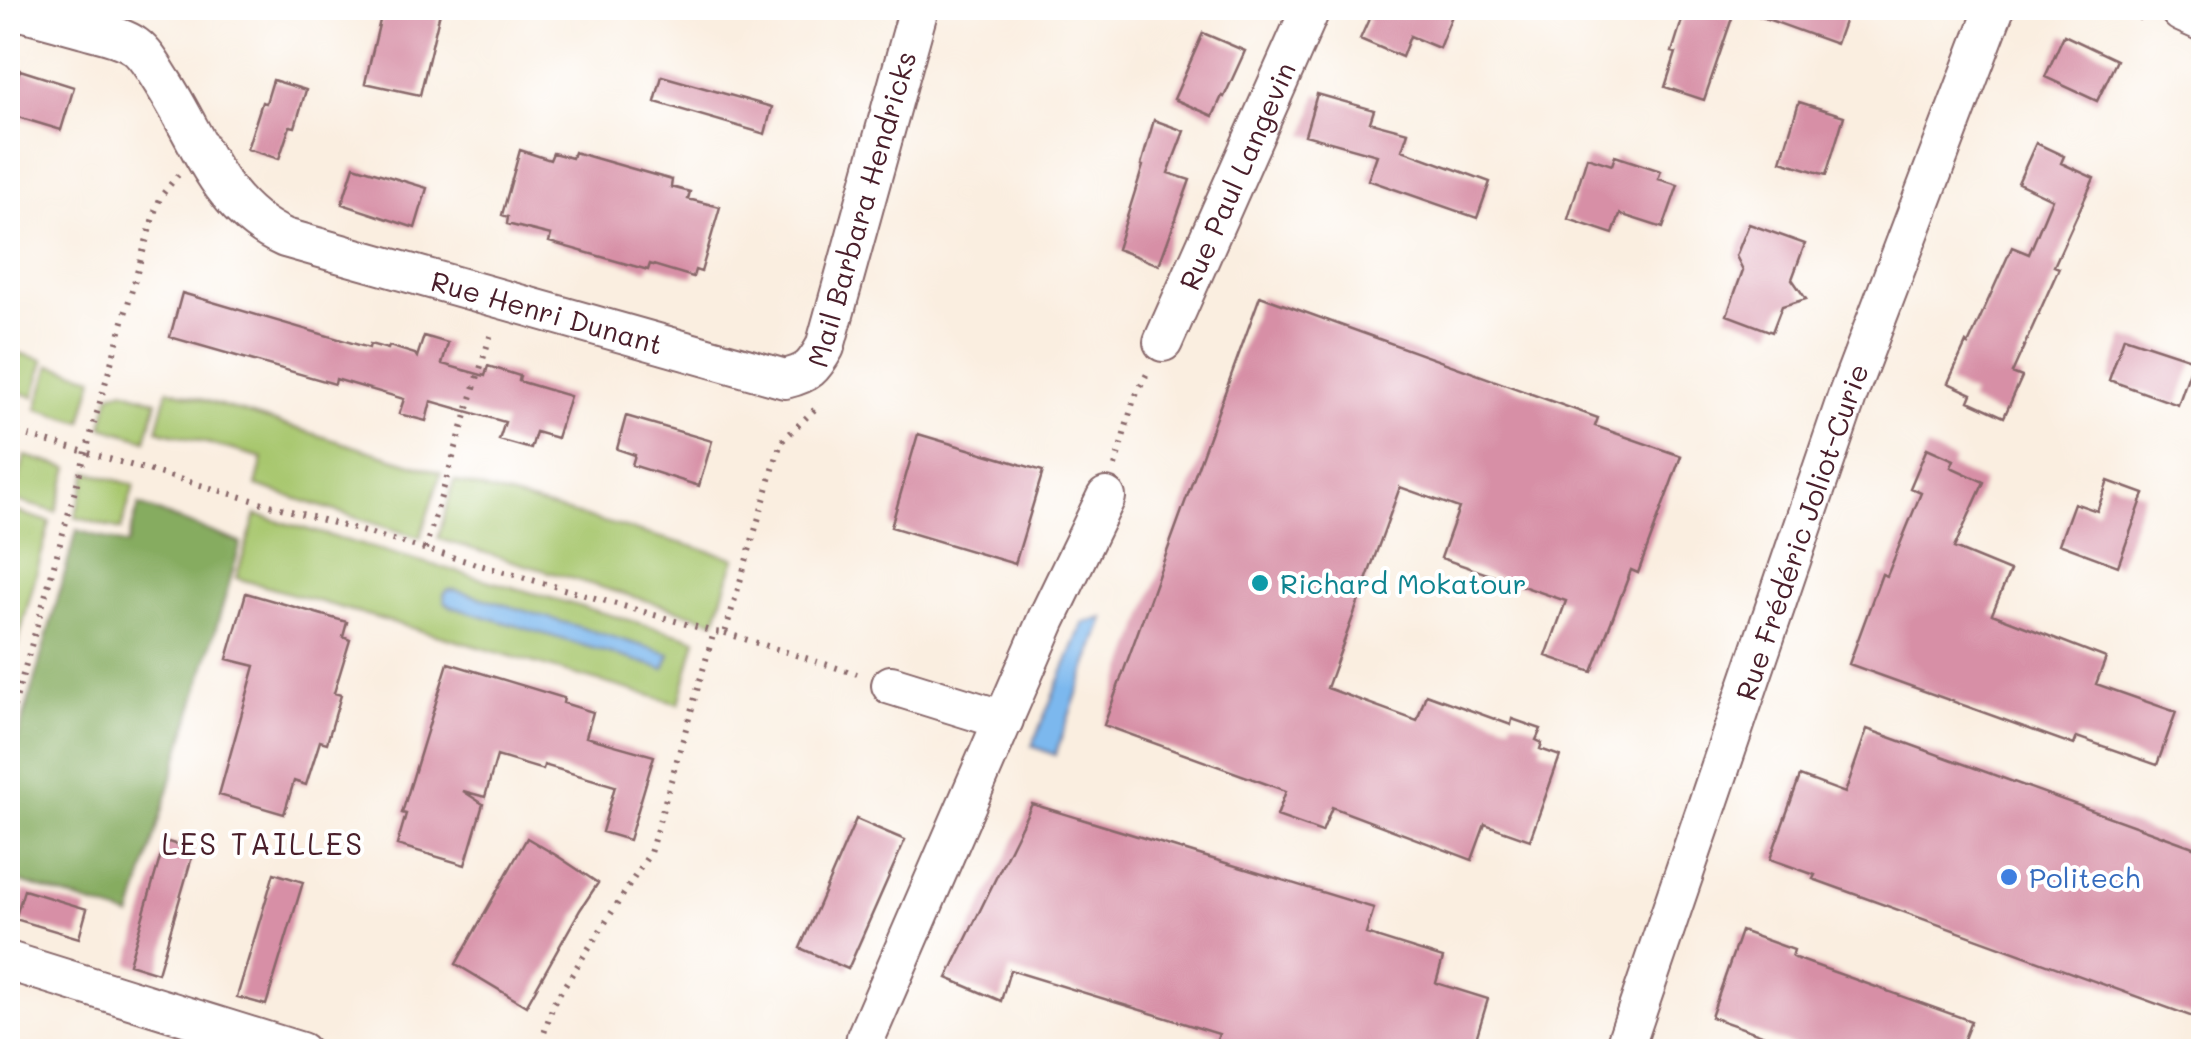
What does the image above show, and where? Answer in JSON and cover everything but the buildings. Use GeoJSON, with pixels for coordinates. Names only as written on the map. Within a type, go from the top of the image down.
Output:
{"type":"FeatureCollection","features":[{"type":"Feature","properties":{"kind":"main road"},"geometry":{"type":"LineString","coordinates":[[2184,8],[2204,17]]}},
{"type":"Feature","properties":{"kind":"street","name":"Rue Henri Dunant"},"geometry":{"type":"LineString","coordinates":[[9,8],[116,37],[134,46],[168,91],[226,193],[268,230],[786,379],[806,373],[825,347],[919,8]]}},
{"type":"Feature","properties":{"kind":"street","name":"Rue Paul Langevin"},"geometry":{"type":"LineString","coordinates":[[1163,342],[1310,8]]}},
{"type":"Feature","properties":{"kind":"street","name":"Rue Frédéric Joliot-Curie"},"geometry":{"type":"LineString","coordinates":[[1623,1052],[1848,394],[1993,13]]}},
{"type":"Feature","properties":{"kind":"street"},"geometry":{"type":"LineString","coordinates":[[863,1052],[866,1037],[1047,619],[1106,497]]}},
{"type":"Feature","properties":{"kind":"street"},"geometry":{"type":"LineString","coordinates":[[891,685],[1004,720]]}},
{"type":"Feature","properties":{"kind":"street"},"geometry":{"type":"LineString","coordinates":[[8,961],[301,1052]]}},
{"type":"Feature","properties":{"kind":"path"},"geometry":{"type":"LineString","coordinates":[[8,726],[12,698],[161,196],[188,165],[203,157]]}},
{"type":"Feature","properties":{"kind":"path"},"geometry":{"type":"LineString","coordinates":[[426,549],[501,300]]}},
{"type":"Feature","properties":{"kind":"path"},"geometry":{"type":"LineString","coordinates":[[1106,497],[1134,398],[1163,342]]}},
{"type":"Feature","properties":{"kind":"path","name":"Mail Barbara Hendricks"},"geometry":{"type":"LineString","coordinates":[[725,633],[781,442],[819,406]]}},
{"type":"Feature","properties":{"kind":"path"},"geometry":{"type":"LineString","coordinates":[[8,430],[725,633],[891,685]]}},
{"type":"Feature","properties":{"kind":"path"},"geometry":{"type":"LineString","coordinates":[[538,1052],[554,1002],[650,852],[714,632]]}},
{"type":"Feature","properties":{"kind":"green space"},"geometry":{"type":"Polygon","coordinates":[[[8,350],[44,360],[34,397],[8,388],[8,350]]]}},
{"type":"Feature","properties":{"kind":"green space"},"geometry":{"type":"Polygon","coordinates":[[[50,365],[94,377],[82,422],[37,409],[50,365]]]}},
{"type":"Feature","properties":{"kind":"green space"},"geometry":{"type":"Polygon","coordinates":[[[168,389],[441,473],[420,538],[256,486],[263,458],[157,430],[168,389]]]}},
{"type":"Feature","properties":{"kind":"green space"},"geometry":{"type":"Polygon","coordinates":[[[123,390],[157,401],[146,440],[102,427],[110,394],[123,390]]]}},
{"type":"Feature","properties":{"kind":"green space"},"geometry":{"type":"Polygon","coordinates":[[[25,456],[69,468],[56,512],[13,500],[25,456]]]}},
{"type":"Feature","properties":{"kind":"green space"},"geometry":{"type":"Polygon","coordinates":[[[88,472],[134,485],[121,530],[75,517],[88,472]]]}},
{"type":"Feature","properties":{"kind":"green space"},"geometry":{"type":"Polygon","coordinates":[[[454,481],[735,558],[715,621],[438,539],[454,481]]]}},
{"type":"Feature","properties":{"kind":"green space"},"geometry":{"type":"Polygon","coordinates":[[[139,505],[241,543],[131,917],[8,878],[8,773],[77,530],[127,545],[139,505]]]}},
{"type":"Feature","properties":{"kind":"green space"},"geometry":{"type":"Polygon","coordinates":[[[8,509],[50,522],[9,676],[8,676],[8,509]]]}},
{"type":"Feature","properties":{"kind":"green space"},"geometry":{"type":"Polygon","coordinates":[[[256,515],[696,639],[679,704],[236,578],[256,515]]]}},
{"type":"Feature","properties":{"kind":"water"},"geometry":{"type":"Polygon","coordinates":[[[448,590],[670,654],[664,669],[452,607],[445,602],[448,590]]]}},
{"type":"Feature","properties":{"kind":"water"},"geometry":{"type":"Polygon","coordinates":[[[1104,618],[1055,755],[1032,746],[1083,623],[1104,618]]]}},
{"type":"Feature","properties":{"kind":"place","name":"Richard Mokatour"},"geometry":{"type":"Point","coordinates":[1260,583]}},
{"type":"Feature","properties":{"kind":"place","name":"Politech"},"geometry":{"type":"Point","coordinates":[2009,877]}},
{"type":"Feature","properties":{"kind":"district","name":"LES TAILLES"},"geometry":{"type":"Point","coordinates":[263,843]}}]}
